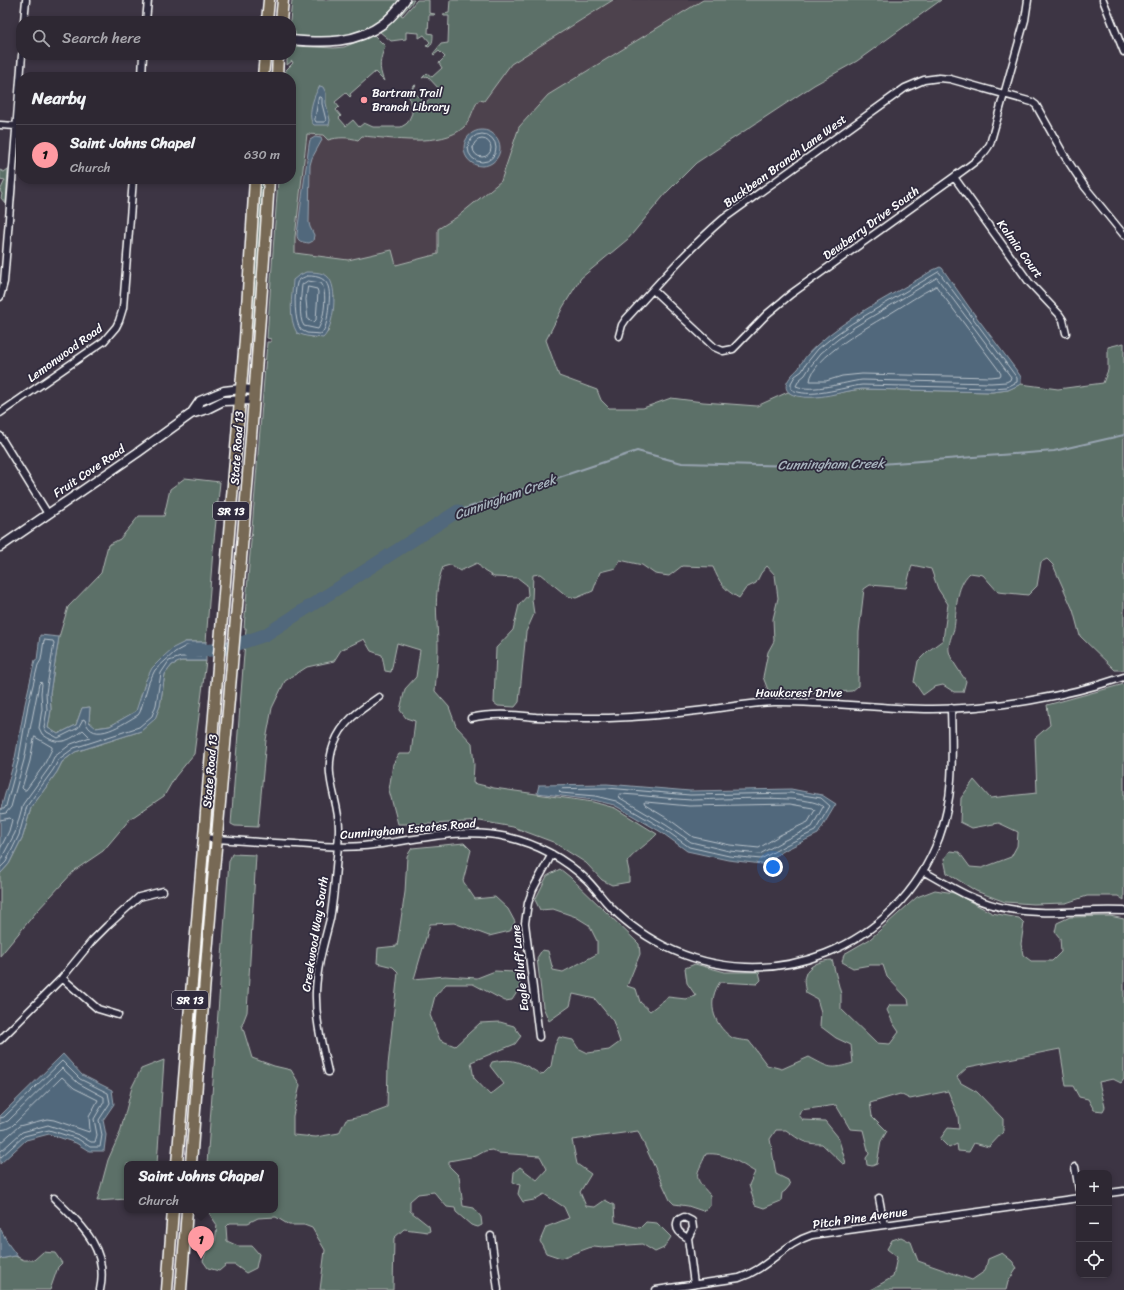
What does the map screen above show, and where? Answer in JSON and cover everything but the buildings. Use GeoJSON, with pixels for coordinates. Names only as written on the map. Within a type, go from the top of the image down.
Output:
{"type":"FeatureCollection","features":[{"type":"Feature","properties":{"kind":"main road"},"geometry":{"type":"LineString","coordinates":[[267,16],[269,0]]}},
{"type":"Feature","properties":{"kind":"main road"},"geometry":{"type":"LineString","coordinates":[[281,16],[283,0]]}},
{"type":"Feature","properties":{"kind":"main road"},"geometry":{"type":"LineString","coordinates":[[263,72],[264,60]]}},
{"type":"Feature","properties":{"kind":"main road"},"geometry":{"type":"LineString","coordinates":[[277,72],[278,60]]}},
{"type":"Feature","properties":{"kind":"main road","name":"State Road 13"},"geometry":{"type":"LineString","coordinates":[[203,838],[250,276],[255,184]]}},
{"type":"Feature","properties":{"kind":"main road","name":"State Road 13"},"geometry":{"type":"LineString","coordinates":[[216,839],[232,670],[254,400],[269,184]]}},
{"type":"Feature","properties":{"kind":"main road","name":"SR 13"},"geometry":{"type":"LineString","coordinates":[[177,1161],[203,838]]}},
{"type":"Feature","properties":{"kind":"main road","name":"SR 13"},"geometry":{"type":"LineString","coordinates":[[191,1161],[216,839]]}},
{"type":"Feature","properties":{"kind":"main road"},"geometry":{"type":"LineString","coordinates":[[167,1290],[173,1213]]}},
{"type":"Feature","properties":{"kind":"main road"},"geometry":{"type":"LineString","coordinates":[[181,1290],[187,1213]]}},
{"type":"Feature","properties":{"kind":"main road"},"geometry":{"type":"LineString","coordinates":[[172,1228],[185,1230]]}},
{"type":"Feature","properties":{"kind":"street"},"geometry":{"type":"LineString","coordinates":[[24,16],[26,0]]}},
{"type":"Feature","properties":{"kind":"street"},"geometry":{"type":"LineString","coordinates":[[146,16],[148,0]]}},
{"type":"Feature","properties":{"kind":"street"},"geometry":{"type":"LineString","coordinates":[[296,40],[323,43],[336,42],[359,36],[374,30],[385,22],[405,0]]}},
{"type":"Feature","properties":{"kind":"street","name":"Dewberry Drive South"},"geometry":{"type":"LineString","coordinates":[[652,290],[714,347],[723,351],[733,350],[767,314],[790,294],[954,177],[986,151],[990,144],[1024,20],[1028,0]]}},
{"type":"Feature","properties":{"kind":"street"},"geometry":{"type":"LineString","coordinates":[[1103,0],[1124,52]]}},
{"type":"Feature","properties":{"kind":"street"},"geometry":{"type":"LineString","coordinates":[[21,72],[22,60]]}},
{"type":"Feature","properties":{"kind":"street"},"geometry":{"type":"LineString","coordinates":[[142,72],[143,60]]}},
{"type":"Feature","properties":{"kind":"street","name":"Buckbean Branch Lane West"},"geometry":{"type":"LineString","coordinates":[[619,336],[622,325],[626,319],[702,238],[723,219],[905,88],[924,80],[957,80],[1004,93],[1032,102],[1036,105],[1064,155],[1086,187],[1124,234]]}},
{"type":"Feature","properties":{"kind":"street"},"geometry":{"type":"LineString","coordinates":[[0,125],[16,126],[4,282],[0,297]]}},
{"type":"Feature","properties":{"kind":"street","name":"Kalmia Court"},"geometry":{"type":"LineString","coordinates":[[954,177],[1029,282],[1059,314],[1063,320],[1066,334]]}},
{"type":"Feature","properties":{"kind":"street","name":"Lemonwood Road"},"geometry":{"type":"LineString","coordinates":[[0,413],[104,341],[119,321],[125,293],[134,184]]}},
{"type":"Feature","properties":{"kind":"street","name":"Fruit Cove Road"},"geometry":{"type":"LineString","coordinates":[[0,547],[138,453],[191,414],[200,402],[224,392],[241,389],[254,390]]}},
{"type":"Feature","properties":{"kind":"street","name":"Fruit Cove Road"},"geometry":{"type":"LineString","coordinates":[[191,414],[206,409],[223,400],[254,400]]}},
{"type":"Feature","properties":{"kind":"street"},"geometry":{"type":"LineString","coordinates":[[0,436],[48,514]]}},
{"type":"Feature","properties":{"kind":"street","name":"Hawkcrest Drive"},"geometry":{"type":"LineString","coordinates":[[471,718],[492,714],[567,718],[611,718],[670,714],[772,702],[842,704],[900,708],[951,708],[1037,699],[1072,692],[1124,677]]}},
{"type":"Feature","properties":{"kind":"street","name":"Creekwood Way South"},"geometry":{"type":"LineString","coordinates":[[328,1072],[318,1027],[316,990],[321,954],[330,918],[338,847],[338,815],[330,779],[331,755],[338,734],[347,722],[379,696]]}},
{"type":"Feature","properties":{"kind":"street","name":"Cunningham Estates Road"},"geometry":{"type":"LineString","coordinates":[[203,838],[338,847],[363,846],[466,832],[509,837],[525,842],[552,854],[588,881],[617,914],[647,936],[667,947],[692,958],[723,965],[747,967],[788,965],[807,960],[844,946],[870,930],[900,902],[923,871],[940,836],[949,804],[953,767],[951,708]]}},
{"type":"Feature","properties":{"kind":"street","name":"Eagle Bluff Lane"},"geometry":{"type":"LineString","coordinates":[[539,1037],[525,923],[528,903],[533,889],[552,854]]}},
{"type":"Feature","properties":{"kind":"street"},"geometry":{"type":"LineString","coordinates":[[923,871],[964,894],[1010,910],[1031,912],[1093,910],[1124,911]]}},
{"type":"Feature","properties":{"kind":"street"},"geometry":{"type":"LineString","coordinates":[[0,1040],[62,978],[92,941],[107,926],[139,897],[163,891]]}},
{"type":"Feature","properties":{"kind":"street"},"geometry":{"type":"LineString","coordinates":[[62,978],[98,1009],[118,1015]]}},
{"type":"Feature","properties":{"kind":"street"},"geometry":{"type":"LineString","coordinates":[[1075,1167],[1076,1173]]}},
{"type":"Feature","properties":{"kind":"street"},"geometry":{"type":"LineString","coordinates":[[1112,1193],[1124,1191]]}},
{"type":"Feature","properties":{"kind":"street"},"geometry":{"type":"LineString","coordinates":[[54,1198],[86,1230],[94,1242],[101,1264],[100,1290]]}},
{"type":"Feature","properties":{"kind":"street"},"geometry":{"type":"LineString","coordinates":[[878,1198],[884,1225]]}},
{"type":"Feature","properties":{"kind":"street","name":"Pitch Pine Avenue"},"geometry":{"type":"LineString","coordinates":[[656,1290],[739,1278],[749,1275],[788,1246],[804,1238],[821,1234],[1076,1198]]}},
{"type":"Feature","properties":{"kind":"street"},"geometry":{"type":"LineString","coordinates":[[491,1236],[498,1290]]}},
{"type":"Feature","properties":{"kind":"street"},"geometry":{"type":"LineString","coordinates":[[688,1238],[694,1284]]}},
{"type":"Feature","properties":{"kind":"shaded area"},"geometry":{"type":"Polygon","coordinates":[[[613,0],[703,0],[548,95],[519,127],[501,181],[457,217],[439,229],[438,254],[396,265],[392,250],[348,260],[295,253],[295,237],[307,134],[323,135],[328,139],[358,139],[362,136],[409,140],[431,140],[473,112],[475,104],[479,100],[484,101],[510,64],[613,0]]]}},
{"type":"Feature","properties":{"kind":"green space"},"geometry":{"type":"Polygon","coordinates":[[[292,0],[399,0],[373,25],[358,33],[341,38],[296,35],[296,16],[290,16],[292,0]]]}},
{"type":"Feature","properties":{"kind":"green space"},"geometry":{"type":"Polygon","coordinates":[[[411,0],[414,0],[401,15],[403,16],[417,0],[429,0],[429,13],[435,14],[429,15],[428,33],[433,34],[433,39],[429,47],[426,46],[430,42],[424,35],[419,38],[419,33],[406,32],[406,39],[391,41],[380,32],[411,0]]]}},
{"type":"Feature","properties":{"kind":"green space"},"geometry":{"type":"Polygon","coordinates":[[[450,0],[613,0],[511,64],[484,101],[479,100],[467,124],[454,133],[443,138],[429,140],[401,140],[362,136],[358,140],[350,138],[336,138],[328,140],[323,135],[307,134],[295,237],[295,253],[348,260],[392,250],[396,265],[438,254],[438,229],[457,217],[501,181],[519,127],[548,95],[703,0],[941,0],[857,61],[814,85],[696,163],[667,192],[628,239],[581,278],[563,307],[546,340],[559,376],[597,390],[601,400],[609,408],[643,408],[671,398],[757,406],[788,392],[796,395],[814,396],[862,389],[992,392],[1008,390],[1021,384],[1058,389],[1103,383],[1108,370],[1108,347],[1124,343],[1124,670],[1115,670],[1080,636],[1073,610],[1053,565],[1047,559],[1041,562],[1037,586],[1028,595],[998,592],[983,575],[970,573],[965,579],[959,592],[954,629],[949,648],[951,658],[966,681],[963,692],[954,692],[943,685],[934,687],[923,695],[914,682],[918,661],[928,651],[943,640],[948,604],[938,589],[931,569],[912,565],[906,588],[870,585],[864,589],[859,632],[858,686],[852,691],[786,695],[768,690],[763,677],[768,652],[774,641],[773,619],[778,598],[775,575],[767,566],[761,573],[756,583],[746,588],[739,598],[729,592],[723,585],[713,567],[682,566],[669,576],[655,574],[642,565],[620,560],[616,568],[600,572],[593,591],[576,598],[567,596],[540,574],[533,575],[532,600],[534,614],[526,632],[519,702],[515,707],[498,706],[494,703],[496,648],[513,630],[519,605],[528,595],[527,585],[518,578],[494,577],[484,571],[477,563],[460,571],[450,565],[443,567],[438,587],[436,607],[438,653],[435,691],[449,707],[456,726],[472,743],[474,765],[473,783],[494,788],[593,802],[615,808],[657,834],[627,862],[629,882],[612,885],[602,880],[586,863],[553,842],[513,827],[480,821],[433,824],[398,824],[389,790],[393,764],[399,754],[411,754],[415,721],[406,718],[400,710],[405,689],[416,677],[420,650],[397,643],[391,672],[385,671],[382,655],[371,651],[364,639],[341,650],[334,661],[307,667],[285,681],[272,708],[266,740],[258,827],[235,826],[231,824],[246,628],[244,628],[267,342],[271,342],[271,339],[267,338],[278,184],[296,184],[296,72],[286,72],[293,63],[292,61],[287,65],[287,60],[296,60],[296,46],[344,47],[374,35],[385,46],[380,64],[384,81],[375,72],[350,94],[350,97],[346,93],[335,102],[339,107],[336,110],[341,116],[339,118],[346,126],[353,120],[359,127],[364,123],[373,127],[401,127],[408,122],[412,113],[409,96],[413,86],[416,85],[412,90],[425,103],[440,90],[427,76],[422,78],[427,73],[432,77],[442,68],[439,63],[445,57],[439,51],[434,55],[433,54],[441,44],[448,43],[449,16],[444,16],[443,14],[449,13],[450,0]],[[334,296],[297,333],[316,338],[328,332],[334,296]]]}},
{"type":"Feature","properties":{"kind":"green space"},"geometry":{"type":"Polygon","coordinates":[[[8,169],[5,203],[1,198],[2,194],[0,191],[5,180],[0,179],[0,170],[4,172],[8,169]]]}},
{"type":"Feature","properties":{"kind":"green space"},"geometry":{"type":"Polygon","coordinates":[[[259,184],[265,184],[250,381],[253,334],[251,320],[259,184]]]}},
{"type":"Feature","properties":{"kind":"green space"},"geometry":{"type":"Polygon","coordinates":[[[185,478],[220,482],[206,642],[185,642],[146,680],[137,711],[110,726],[95,728],[89,722],[90,707],[82,708],[76,725],[58,734],[48,728],[51,710],[50,693],[59,637],[68,607],[101,573],[108,545],[120,539],[139,516],[164,516],[170,489],[185,478]]]}},
{"type":"Feature","properties":{"kind":"green space"},"geometry":{"type":"Polygon","coordinates":[[[181,661],[206,661],[194,754],[175,777],[164,796],[130,819],[103,851],[75,870],[37,911],[0,956],[0,874],[9,864],[23,836],[31,808],[57,772],[62,762],[75,752],[141,731],[155,718],[160,706],[165,674],[172,665],[181,661]]]}},
{"type":"Feature","properties":{"kind":"green space"},"geometry":{"type":"Polygon","coordinates":[[[1124,684],[1124,900],[1118,896],[1087,896],[1066,903],[1033,904],[1005,902],[976,891],[947,873],[944,859],[950,851],[959,852],[970,867],[982,868],[1011,857],[1017,846],[1018,832],[999,823],[972,828],[960,822],[961,798],[974,780],[990,798],[1037,793],[1035,738],[1050,725],[1047,705],[1124,684]]]}},
{"type":"Feature","properties":{"kind":"green space"},"geometry":{"type":"Polygon","coordinates":[[[464,843],[471,850],[463,881],[475,899],[495,897],[508,909],[515,922],[510,931],[489,936],[454,923],[430,924],[414,979],[445,976],[477,978],[495,971],[514,972],[521,986],[512,1000],[505,1001],[473,984],[446,984],[435,996],[430,1015],[440,1040],[455,1046],[480,1023],[500,1022],[514,1026],[521,1036],[515,1044],[471,1062],[474,1078],[490,1095],[504,1084],[490,1066],[492,1062],[507,1060],[519,1062],[542,1075],[551,1066],[555,1045],[559,1037],[573,1040],[578,1048],[588,1053],[609,1050],[620,1042],[613,1021],[595,999],[573,994],[570,1006],[549,1021],[543,1007],[537,958],[542,950],[548,951],[553,970],[563,972],[597,954],[597,941],[589,925],[576,917],[553,909],[540,910],[535,900],[547,876],[560,869],[639,944],[640,954],[627,986],[636,989],[640,1002],[650,1011],[668,997],[686,999],[696,996],[687,983],[685,968],[695,964],[725,972],[759,972],[761,980],[757,984],[720,982],[714,997],[714,1011],[719,1025],[731,1037],[749,1041],[767,1065],[782,1069],[809,1057],[830,1067],[839,1067],[853,1063],[851,1045],[836,1038],[820,1026],[821,1012],[817,999],[806,993],[804,978],[806,972],[812,966],[824,961],[832,960],[841,994],[841,1009],[876,1043],[890,1044],[899,1032],[887,1010],[890,1005],[909,1005],[908,999],[887,977],[883,965],[870,965],[853,968],[842,962],[844,954],[870,939],[917,897],[935,890],[954,893],[992,913],[1019,918],[1024,923],[1021,944],[1023,955],[1031,961],[1052,961],[1061,952],[1060,938],[1055,932],[1057,923],[1070,917],[1110,916],[1124,919],[1124,1079],[1121,1083],[1113,1079],[1099,1082],[1105,1107],[1103,1111],[1094,1110],[1088,1099],[1079,1097],[1073,1086],[1066,1086],[1060,1049],[968,1067],[957,1077],[961,1083],[977,1092],[1003,1119],[1003,1132],[989,1147],[974,1143],[969,1152],[958,1151],[957,1144],[949,1148],[940,1139],[948,1128],[959,1129],[958,1116],[948,1091],[910,1099],[900,1094],[870,1103],[872,1116],[887,1131],[881,1141],[877,1164],[872,1166],[867,1165],[866,1158],[869,1154],[863,1130],[850,1129],[836,1105],[801,1110],[799,1115],[803,1120],[825,1121],[838,1137],[846,1163],[843,1164],[822,1144],[811,1143],[799,1139],[786,1130],[776,1130],[770,1139],[776,1174],[788,1180],[790,1185],[782,1193],[781,1201],[764,1208],[755,1205],[749,1185],[755,1172],[726,1156],[706,1154],[700,1167],[698,1179],[710,1195],[710,1206],[703,1211],[688,1206],[674,1204],[670,1200],[638,1131],[572,1140],[577,1164],[591,1174],[580,1192],[586,1206],[595,1207],[605,1200],[614,1205],[615,1222],[640,1228],[646,1222],[657,1223],[671,1237],[664,1248],[655,1252],[642,1244],[603,1247],[594,1246],[561,1258],[546,1253],[540,1241],[546,1227],[569,1218],[564,1207],[544,1194],[534,1200],[523,1202],[518,1194],[520,1185],[513,1182],[514,1172],[520,1167],[537,1180],[547,1169],[540,1156],[498,1153],[492,1150],[485,1151],[476,1156],[449,1161],[449,1166],[459,1176],[463,1206],[474,1208],[481,1217],[482,1225],[478,1227],[471,1225],[456,1212],[455,1208],[447,1207],[434,1192],[418,1194],[410,1201],[410,1211],[429,1226],[430,1231],[404,1229],[394,1238],[393,1290],[320,1290],[325,1250],[312,1228],[304,1225],[289,1225],[276,1217],[258,1218],[248,1223],[230,1223],[226,1227],[227,1241],[238,1246],[252,1246],[259,1254],[256,1268],[246,1273],[235,1265],[226,1265],[219,1271],[208,1268],[203,1261],[208,1247],[215,1242],[217,1225],[209,1213],[278,1213],[278,1161],[207,1161],[229,861],[232,854],[256,855],[247,1012],[242,1025],[252,1058],[291,1070],[300,1085],[293,1116],[293,1135],[316,1137],[339,1133],[346,1119],[368,1115],[387,1108],[388,1065],[398,972],[393,967],[377,963],[378,948],[397,946],[405,892],[407,856],[412,848],[464,843]]]}},
{"type":"Feature","properties":{"kind":"green space"},"geometry":{"type":"Polygon","coordinates":[[[164,1060],[157,1161],[124,1161],[124,1199],[97,1201],[108,1160],[120,1133],[132,1087],[141,1069],[164,1060]]]}},
{"type":"Feature","properties":{"kind":"green space"},"geometry":{"type":"Polygon","coordinates":[[[901,1237],[911,1242],[918,1261],[972,1280],[985,1271],[988,1259],[1002,1253],[1012,1261],[1017,1268],[1008,1282],[1006,1290],[870,1290],[893,1277],[897,1257],[887,1249],[892,1240],[901,1237]]]}},
{"type":"Feature","properties":{"kind":"green space"},"geometry":{"type":"Polygon","coordinates":[[[43,1252],[55,1253],[62,1263],[58,1267],[50,1290],[0,1290],[0,1259],[15,1256],[24,1260],[34,1260],[43,1252]]]}},
{"type":"Feature","properties":{"kind":"water"},"geometry":{"type":"Polygon","coordinates":[[[320,86],[323,87],[326,93],[326,103],[330,120],[329,125],[314,125],[312,122],[312,106],[315,94],[320,86]]]}},
{"type":"Feature","properties":{"kind":"water"},"geometry":{"type":"Polygon","coordinates":[[[486,130],[495,135],[499,141],[499,155],[495,161],[486,166],[478,166],[469,161],[465,155],[464,144],[469,135],[475,131],[486,130]]]}},
{"type":"Feature","properties":{"kind":"water"},"geometry":{"type":"Polygon","coordinates":[[[315,137],[321,138],[322,140],[312,158],[310,165],[309,223],[314,235],[313,241],[309,243],[299,240],[297,234],[309,145],[310,140],[315,137]]]}},
{"type":"Feature","properties":{"kind":"water"},"geometry":{"type":"Polygon","coordinates":[[[940,267],[1017,371],[1021,377],[1021,384],[1008,390],[992,392],[862,389],[830,395],[805,397],[791,394],[787,391],[786,387],[791,376],[799,368],[810,351],[829,335],[858,314],[940,267]]]}},
{"type":"Feature","properties":{"kind":"water"},"geometry":{"type":"Polygon","coordinates":[[[306,272],[317,272],[327,276],[331,281],[333,288],[334,307],[332,317],[327,333],[323,338],[306,336],[297,333],[292,321],[291,307],[293,280],[306,272]]]}},
{"type":"Feature","properties":{"kind":"water"},"geometry":{"type":"Polygon","coordinates":[[[40,635],[59,637],[50,693],[51,710],[48,728],[58,734],[76,725],[82,708],[90,707],[89,722],[96,728],[110,726],[136,711],[146,680],[152,668],[173,648],[185,642],[206,642],[206,661],[181,661],[172,665],[165,674],[160,706],[155,719],[141,731],[75,752],[62,762],[57,772],[31,808],[23,836],[9,864],[0,874],[0,812],[15,758],[25,704],[35,660],[37,660],[40,635]]]}},
{"type":"Feature","properties":{"kind":"water"},"geometry":{"type":"Polygon","coordinates":[[[607,784],[690,791],[791,789],[822,795],[836,804],[818,834],[787,849],[762,864],[728,860],[687,851],[661,832],[614,805],[594,800],[537,793],[539,785],[607,784]]]}},
{"type":"Feature","properties":{"kind":"water"},"geometry":{"type":"Polygon","coordinates":[[[63,1054],[82,1075],[112,1090],[114,1104],[103,1120],[106,1135],[104,1151],[89,1151],[76,1143],[49,1134],[26,1140],[0,1164],[0,1116],[63,1054]]]}},
{"type":"Feature","properties":{"kind":"water"},"geometry":{"type":"Polygon","coordinates":[[[0,1228],[9,1245],[18,1257],[15,1256],[0,1259],[0,1228]]]}},
{"type":"Feature","properties":{"kind":"waterway","name":"Cunningham Creek"},"geometry":{"type":"LineString","coordinates":[[458,511],[637,451],[682,463],[841,467],[1054,451],[1124,435]]}},
{"type":"Feature","properties":{"kind":"waterway","name":"Cunningham Creek"},"geometry":{"type":"LineString","coordinates":[[189,652],[223,649],[265,635],[458,511]]}},
{"type":"Feature","properties":{"kind":"place","name":"Bartram Trail Branch Library"},"geometry":{"type":"Point","coordinates":[364,100]}},
{"type":"Feature","properties":{"kind":"place","name":"Saint Johns Chapel"},"geometry":{"type":"Point","coordinates":[201,1259]}}]}
